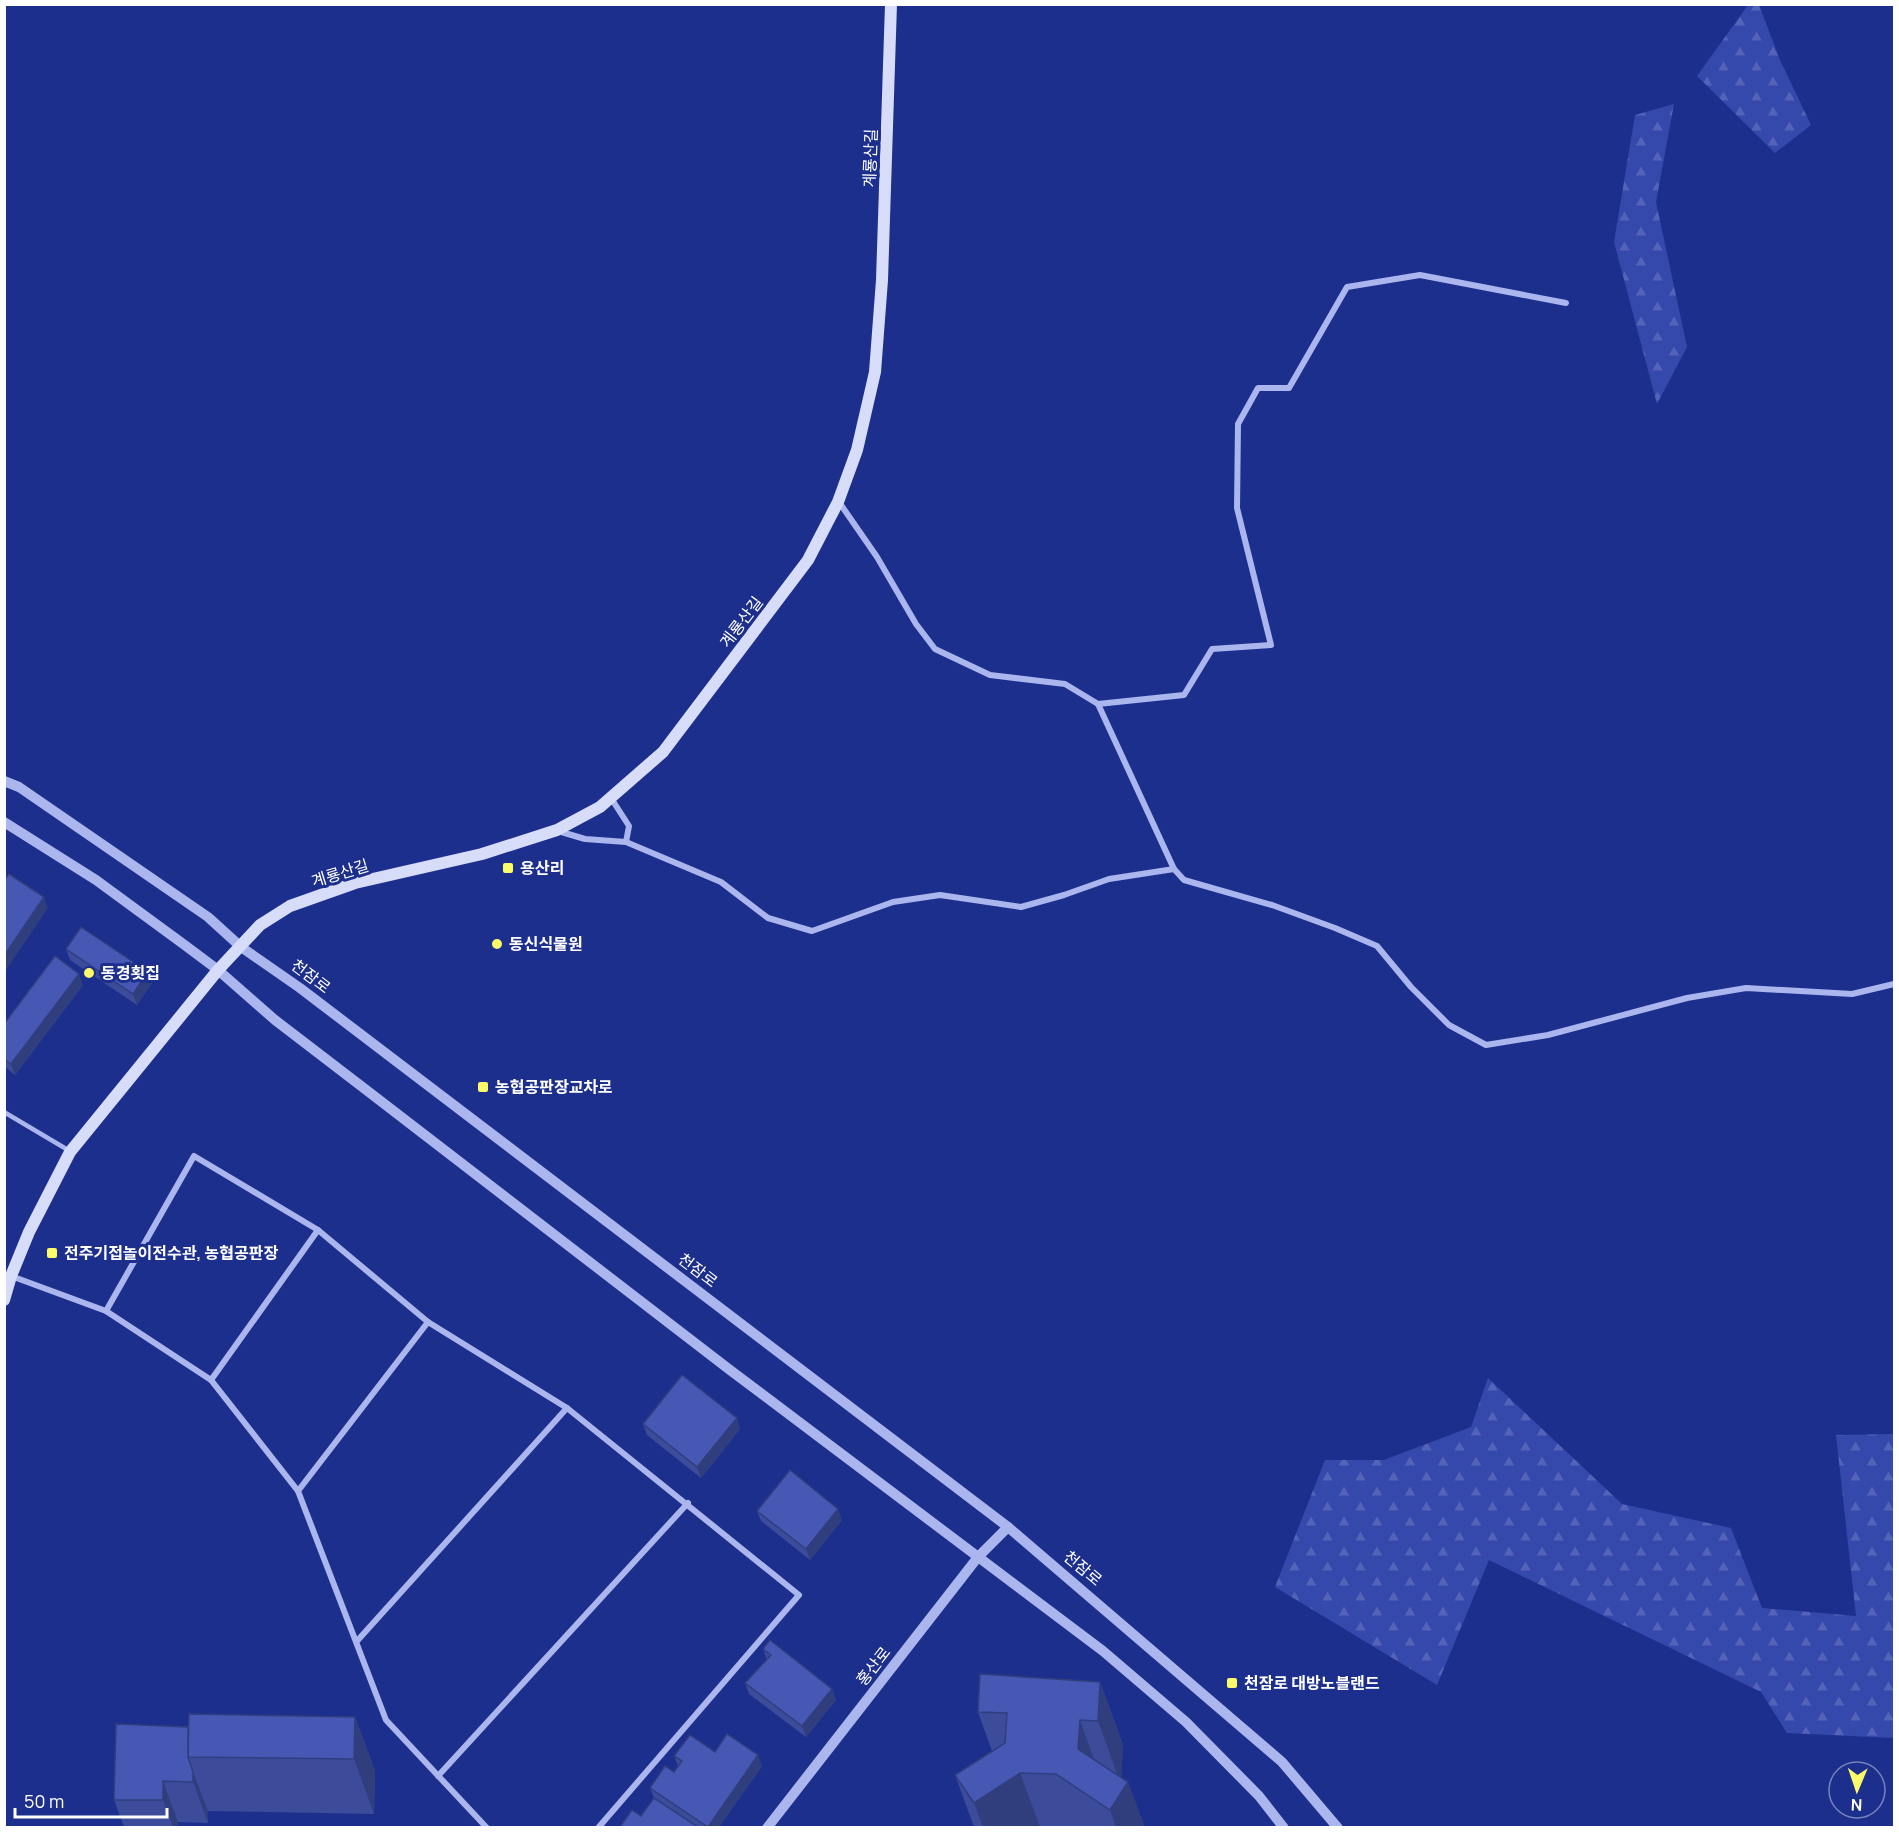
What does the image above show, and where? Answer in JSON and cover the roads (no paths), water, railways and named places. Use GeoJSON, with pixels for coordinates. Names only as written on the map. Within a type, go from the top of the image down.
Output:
{"type":"FeatureCollection","features":[{"type":"Feature","properties":{"kind":"main road","name":"계룡산길"},"geometry":{"type":"LineString","coordinates":[[218,970],[260,925],[290,906],[356,883],[482,854],[557,830],[600,807],[663,752],[808,560],[838,502],[857,450],[875,372],[882,280],[891,4]]}},
{"type":"Feature","properties":{"kind":"main road"},"geometry":{"type":"LineString","coordinates":[[4,1300],[29,1232],[70,1152],[218,970]]}},
{"type":"Feature","properties":{"kind":"street"},"geometry":{"type":"LineString","coordinates":[[1098,704],[1184,696],[1212,649],[1271,645],[1237,508],[1238,424],[1258,388],[1288,388],[1347,287],[1420,275],[1566,303]]}},
{"type":"Feature","properties":{"kind":"street"},"geometry":{"type":"LineString","coordinates":[[838,502],[877,557],[916,624],[935,649],[990,675],[1065,684],[1098,704],[1174,869],[1184,880],[1272,905],[1377,946],[1411,987],[1449,1025],[1486,1045],[1548,1035],[1687,998],[1746,988],[1852,994],[1894,984]]}},
{"type":"Feature","properties":{"kind":"street","name":"천잠로"},"geometry":{"type":"LineString","coordinates":[[4,781],[19,787],[208,917],[241,947],[300,988],[1008,1527],[1282,1762],[1338,1827]]}},
{"type":"Feature","properties":{"kind":"street"},"geometry":{"type":"LineString","coordinates":[[611,798],[629,826],[626,842]]}},
{"type":"Feature","properties":{"kind":"street"},"geometry":{"type":"LineString","coordinates":[[4,822],[96,880],[218,970],[275,1020],[383,1104],[1103,1651],[1186,1722],[1259,1796],[1284,1827]]}},
{"type":"Feature","properties":{"kind":"street"},"geometry":{"type":"LineString","coordinates":[[557,830],[585,839],[626,842],[721,882],[768,918],[813,931],[893,902],[940,895],[1021,907],[1109,879],[1174,869]]}},
{"type":"Feature","properties":{"kind":"street"},"geometry":{"type":"LineString","coordinates":[[106,1311],[194,1156],[318,1230],[428,1322],[567,1408],[799,1594],[598,1827]]}},
{"type":"Feature","properties":{"kind":"street"},"geometry":{"type":"LineString","coordinates":[[211,1380],[318,1230]]}},
{"type":"Feature","properties":{"kind":"street"},"geometry":{"type":"LineString","coordinates":[[11,1276],[106,1311],[211,1380],[298,1491],[386,1720],[487,1827]]}},
{"type":"Feature","properties":{"kind":"street"},"geometry":{"type":"LineString","coordinates":[[298,1491],[428,1322]]}},
{"type":"Feature","properties":{"kind":"street"},"geometry":{"type":"LineString","coordinates":[[357,1641],[567,1408]]}},
{"type":"Feature","properties":{"kind":"street"},"geometry":{"type":"LineString","coordinates":[[438,1776],[688,1503]]}},
{"type":"Feature","properties":{"kind":"street","name":"홍산로"},"geometry":{"type":"LineString","coordinates":[[767,1827],[978,1557],[1008,1527]]}},
{"type":"Feature","properties":{"kind":"lane"},"geometry":{"type":"LineString","coordinates":[[4,1112],[70,1152]]}},
{"type":"Feature","properties":{"kind":"place","name":"용산리"},"geometry":{"type":"Point","coordinates":[508,868]}},
{"type":"Feature","properties":{"kind":"place","name":"동신식물원"},"geometry":{"type":"Point","coordinates":[497,944]}},
{"type":"Feature","properties":{"kind":"place","name":"동경횟집"},"geometry":{"type":"Point","coordinates":[89,973]}},
{"type":"Feature","properties":{"kind":"place","name":"농협공판장교차로"},"geometry":{"type":"Point","coordinates":[483,1087]}},
{"type":"Feature","properties":{"kind":"place","name":"전주기접놀이전수관, 농협공판장"},"geometry":{"type":"Point","coordinates":[52,1253]}},
{"type":"Feature","properties":{"kind":"place","name":"천잠로 대방노블랜드"},"geometry":{"type":"Point","coordinates":[1232,1683]}}]}
